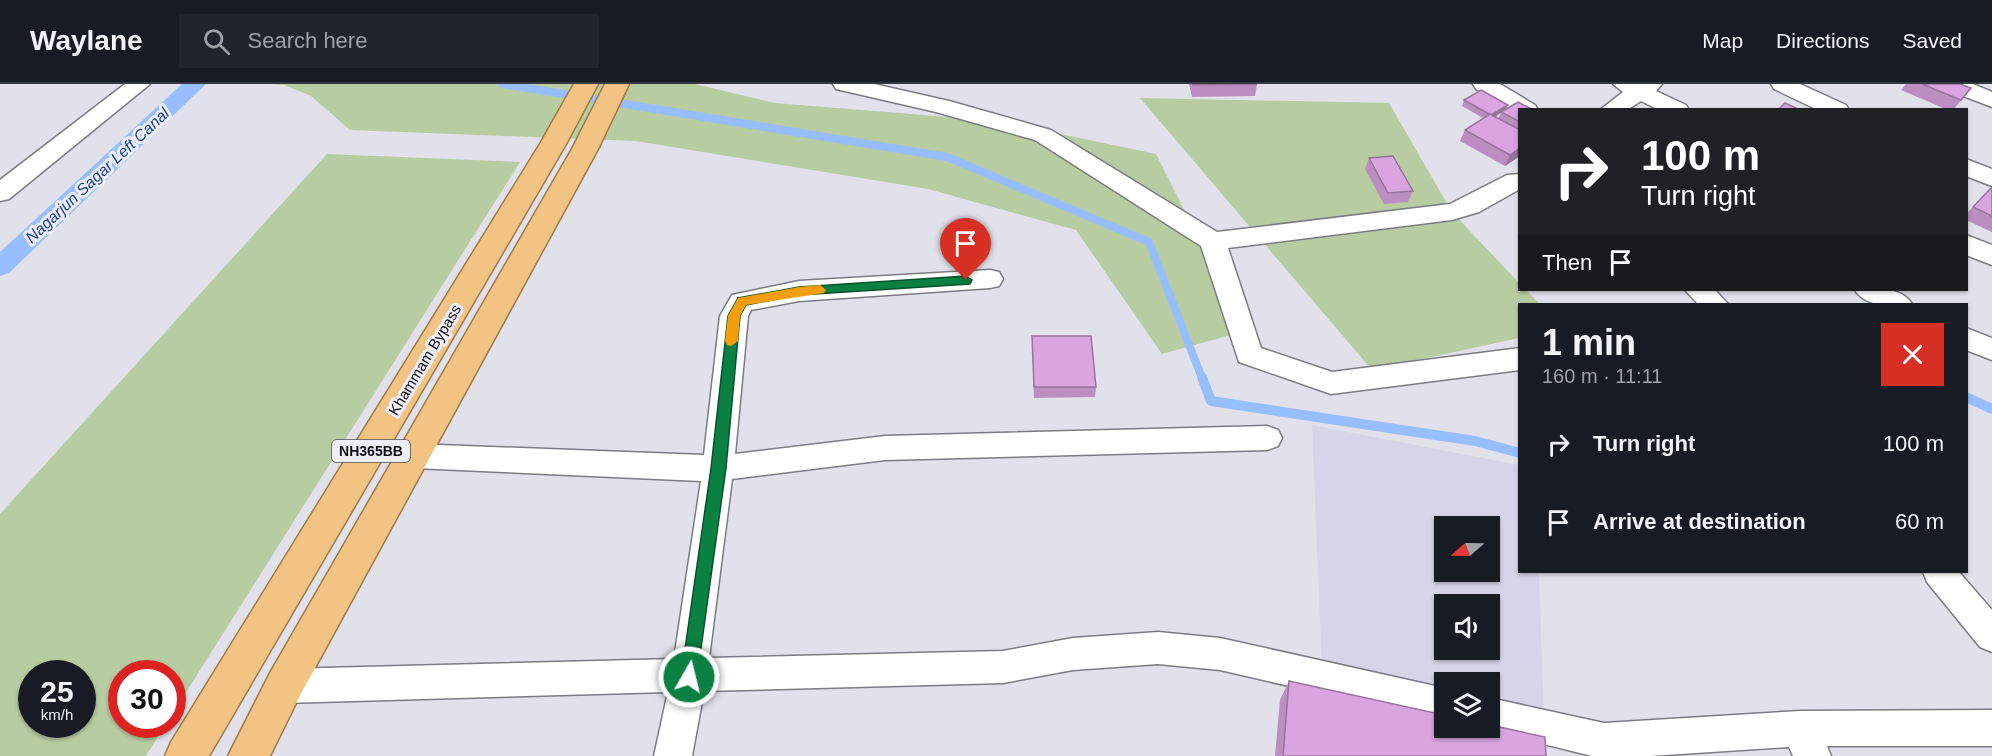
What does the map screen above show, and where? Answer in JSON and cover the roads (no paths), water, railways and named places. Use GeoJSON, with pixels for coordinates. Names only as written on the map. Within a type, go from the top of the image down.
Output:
{"type":"FeatureCollection","features":[{"type":"Feature","properties":{"kind":"highway","name":"Khammam Bypass"},"geometry":{"type":"LineString","coordinates":[[249,756],[284,686],[414,456],[569,146],[586,84]]}},
{"type":"Feature","properties":{"kind":"highway","name":"Khammam Bypass"},"geometry":{"type":"LineString","coordinates":[[186,756],[569,146],[617,84]]}},
{"type":"Feature","properties":{"kind":"street"},"geometry":{"type":"LineString","coordinates":[[0,194],[139,84]]}},
{"type":"Feature","properties":{"kind":"street"},"geometry":{"type":"LineString","coordinates":[[844,84],[941,106],[1043,135],[1213,241],[1452,212],[1470,206],[1518,179]]}},
{"type":"Feature","properties":{"kind":"street"},"geometry":{"type":"LineString","coordinates":[[1484,84],[1524,108]]}},
{"type":"Feature","properties":{"kind":"street"},"geometry":{"type":"LineString","coordinates":[[1782,84],[1834,108]]}},
{"type":"Feature","properties":{"kind":"street"},"geometry":{"type":"LineString","coordinates":[[1953,84],[1992,100]]}},
{"type":"Feature","properties":{"kind":"street"},"geometry":{"type":"LineString","coordinates":[[1613,108],[1638,87],[1674,108]]}},
{"type":"Feature","properties":{"kind":"street"},"geometry":{"type":"LineString","coordinates":[[1968,168],[1992,178]]}},
{"type":"Feature","properties":{"kind":"street"},"geometry":{"type":"LineString","coordinates":[[1213,241],[1249,355],[1331,383],[1518,359]]}},
{"type":"Feature","properties":{"kind":"street"},"geometry":{"type":"LineString","coordinates":[[1968,245],[1992,256]]}},
{"type":"Feature","properties":{"kind":"street"},"geometry":{"type":"LineString","coordinates":[[673,756],[689,677],[718,468],[734,316],[742,302],[799,291],[990,279]]}},
{"type":"Feature","properties":{"kind":"street"},"geometry":{"type":"LineString","coordinates":[[1700,291],[1713,303]]}},
{"type":"Feature","properties":{"kind":"street"},"geometry":{"type":"LineString","coordinates":[[1871,291],[1896,303]]}},
{"type":"Feature","properties":{"kind":"street"},"geometry":{"type":"LineString","coordinates":[[1968,339],[1992,350]]}},
{"type":"Feature","properties":{"kind":"street"},"geometry":{"type":"LineString","coordinates":[[414,456],[573,461],[671,468],[718,468],[885,448],[1267,438]]}},
{"type":"Feature","properties":{"kind":"street"},"geometry":{"type":"LineString","coordinates":[[1940,573],[1992,636]]}},
{"type":"Feature","properties":{"kind":"street"},"geometry":{"type":"LineString","coordinates":[[284,686],[1003,667],[1073,654],[1158,648],[1220,654],[1434,703]]}},
{"type":"Feature","properties":{"kind":"street"},"geometry":{"type":"LineString","coordinates":[[1500,717],[1604,741],[1806,742],[1992,728]]}},
{"type":"Feature","properties":{"kind":"waterway","name":"Nagarjun Sagar Left Canal"},"geometry":{"type":"LineString","coordinates":[[0,267],[195,84]]}},
{"type":"Feature","properties":{"kind":"waterway"},"geometry":{"type":"LineString","coordinates":[[503,84],[947,157],[1149,242],[1202,378]]}},
{"type":"Feature","properties":{"kind":"waterway"},"geometry":{"type":"LineString","coordinates":[[1202,377],[1211,401],[1475,441],[1518,452]]}},
{"type":"Feature","properties":{"kind":"waterway"},"geometry":{"type":"LineString","coordinates":[[1968,398],[1992,409]]}}]}
